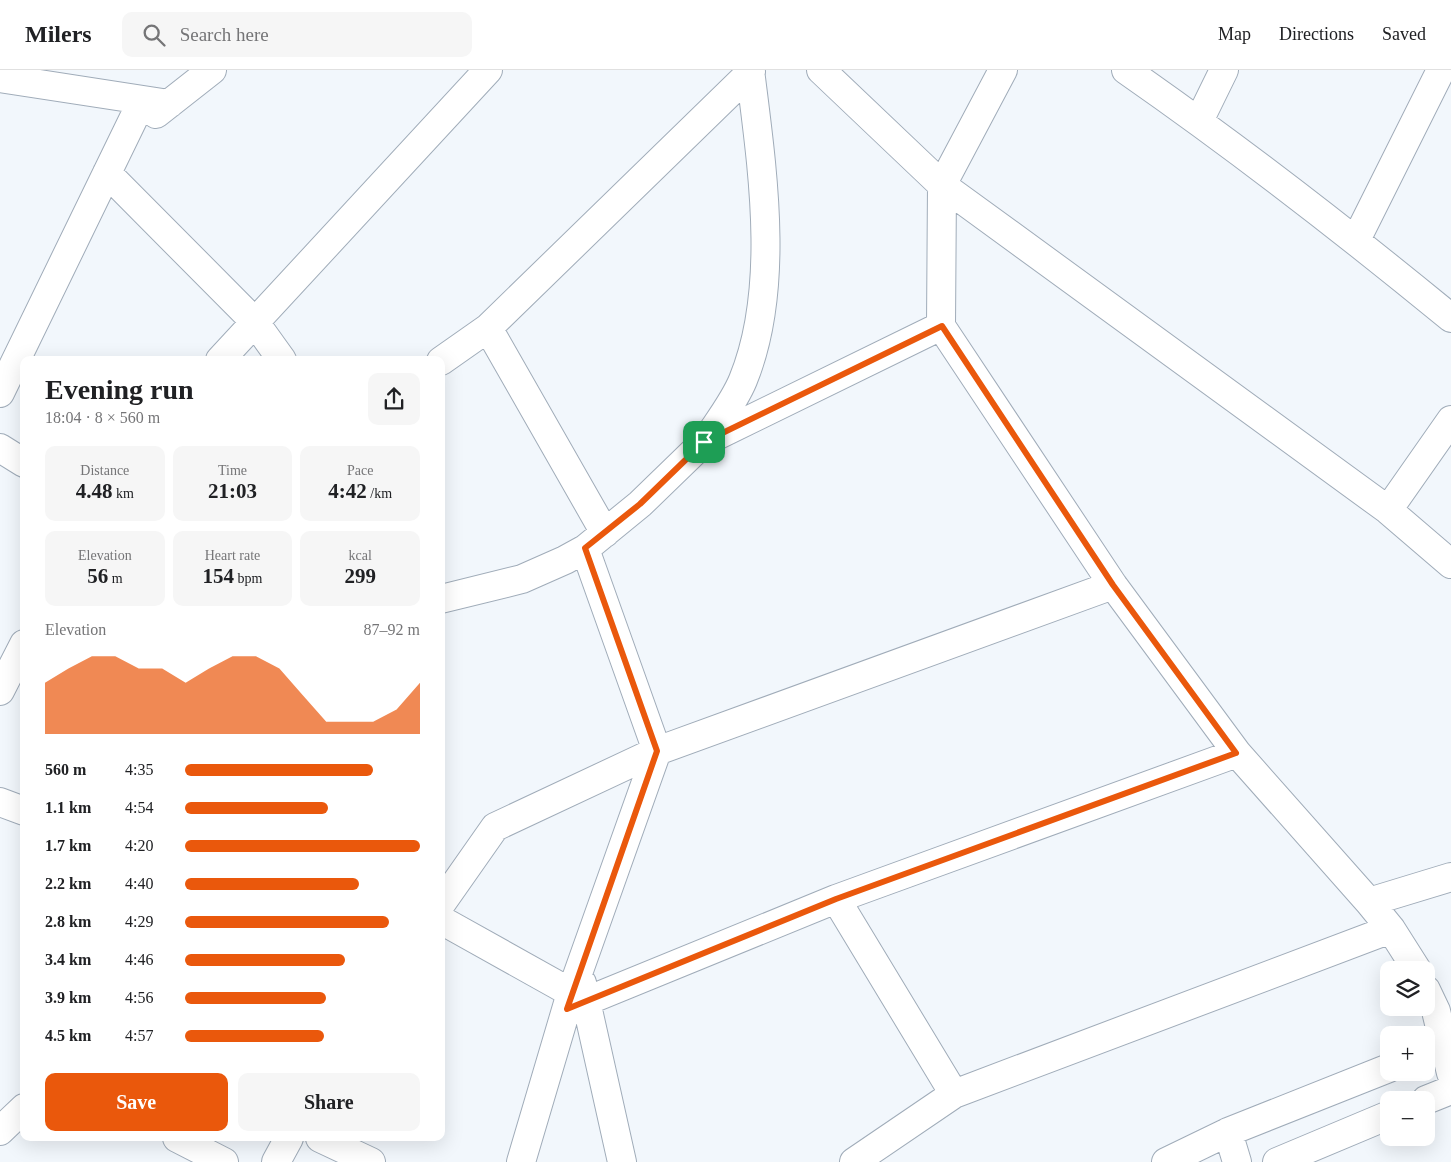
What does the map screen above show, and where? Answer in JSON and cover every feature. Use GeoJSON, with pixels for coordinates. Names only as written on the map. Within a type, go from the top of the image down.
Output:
{"type":"FeatureCollection","features":[{"type":"Feature","properties":{"kind":"street"},"geometry":{"type":"LineString","coordinates":[[122,142],[212,70]]}},
{"type":"Feature","properties":{"kind":"street"},"geometry":{"type":"LineString","coordinates":[[223,356],[488,70]]}},
{"type":"Feature","properties":{"kind":"street"},"geometry":{"type":"LineString","coordinates":[[821,70],[942,185],[1388,510],[1451,564]]}},
{"type":"Feature","properties":{"kind":"street"},"geometry":{"type":"LineString","coordinates":[[1003,70],[942,185],[942,326],[1113,585],[1236,753],[1369,902],[1391,929],[1411,961]]}},
{"type":"Feature","properties":{"kind":"street"},"geometry":{"type":"LineString","coordinates":[[1126,70],[1199,121],[1356,240],[1451,318]]}},
{"type":"Feature","properties":{"kind":"street"},"geometry":{"type":"LineString","coordinates":[[1199,121],[1224,70]]}},
{"type":"Feature","properties":{"kind":"street"},"geometry":{"type":"LineString","coordinates":[[1356,240],[1441,70]]}},
{"type":"Feature","properties":{"kind":"street"},"geometry":{"type":"LineString","coordinates":[[445,358],[488,328],[750,71]]}},
{"type":"Feature","properties":{"kind":"street"},"geometry":{"type":"LineString","coordinates":[[445,598],[522,579],[545,570],[595,541],[640,504],[704,442],[726,410],[743,380],[761,308],[765,260],[764,211],[750,71]]}},
{"type":"Feature","properties":{"kind":"street"},"geometry":{"type":"LineString","coordinates":[[0,78],[35,77],[142,101],[169,104]]}},
{"type":"Feature","properties":{"kind":"street"},"geometry":{"type":"LineString","coordinates":[[0,393],[142,101]]}},
{"type":"Feature","properties":{"kind":"street"},"geometry":{"type":"LineString","coordinates":[[106,172],[254,321],[279,356]]}},
{"type":"Feature","properties":{"kind":"street"},"geometry":{"type":"LineString","coordinates":[[704,442],[942,326]]}},
{"type":"Feature","properties":{"kind":"street"},"geometry":{"type":"LineString","coordinates":[[488,328],[595,541],[657,751],[521,1162]]}},
{"type":"Feature","properties":{"kind":"street"},"geometry":{"type":"LineString","coordinates":[[1388,510],[1451,420]]}},
{"type":"Feature","properties":{"kind":"street"},"geometry":{"type":"LineString","coordinates":[[0,448],[20,460]]}},
{"type":"Feature","properties":{"kind":"street"},"geometry":{"type":"LineString","coordinates":[[445,898],[496,827],[657,751],[1113,585]]}},
{"type":"Feature","properties":{"kind":"street"},"geometry":{"type":"LineString","coordinates":[[9,675],[20,652]]}},
{"type":"Feature","properties":{"kind":"street"},"geometry":{"type":"LineString","coordinates":[[576,993],[1236,753]]}},
{"type":"Feature","properties":{"kind":"street"},"geometry":{"type":"LineString","coordinates":[[0,802],[20,810]]}},
{"type":"Feature","properties":{"kind":"street"},"geometry":{"type":"LineString","coordinates":[[1369,902],[1451,877]]}},
{"type":"Feature","properties":{"kind":"street"},"geometry":{"type":"LineString","coordinates":[[836,899],[954,1094]]}},
{"type":"Feature","properties":{"kind":"street"},"geometry":{"type":"LineString","coordinates":[[445,922],[576,993],[622,1162]]}},
{"type":"Feature","properties":{"kind":"street"},"geometry":{"type":"LineString","coordinates":[[854,1162],[954,1094],[1391,929]]}},
{"type":"Feature","properties":{"kind":"street"},"geometry":{"type":"LineString","coordinates":[[1438,1005],[1436,1049],[1451,1073]]}},
{"type":"Feature","properties":{"kind":"street"},"geometry":{"type":"LineString","coordinates":[[1166,1162],[1228,1132],[1380,1072]]}},
{"type":"Feature","properties":{"kind":"street"},"geometry":{"type":"LineString","coordinates":[[1435,1096],[1451,1090]]}},
{"type":"Feature","properties":{"kind":"street"},"geometry":{"type":"LineString","coordinates":[[0,1131],[20,1112]]}},
{"type":"Feature","properties":{"kind":"street"},"geometry":{"type":"LineString","coordinates":[[1277,1162],[1380,1119]]}},
{"type":"Feature","properties":{"kind":"street"},"geometry":{"type":"LineString","coordinates":[[1228,1132],[1237,1162]]}},
{"type":"Feature","properties":{"kind":"street"},"geometry":{"type":"LineString","coordinates":[[183,1141],[224,1162]]}},
{"type":"Feature","properties":{"kind":"street"},"geometry":{"type":"LineString","coordinates":[[276,1162],[287,1141]]}},
{"type":"Feature","properties":{"kind":"street"},"geometry":{"type":"LineString","coordinates":[[326,1141],[371,1162]]}},
{"type":"Feature","properties":{"kind":"route"},"geometry":{"type":"LineString","coordinates":[[942,326],[1113,585],[1236,753],[836,899],[567,1009],[657,751],[585,548],[640,504],[704,442],[942,326]]}}]}
